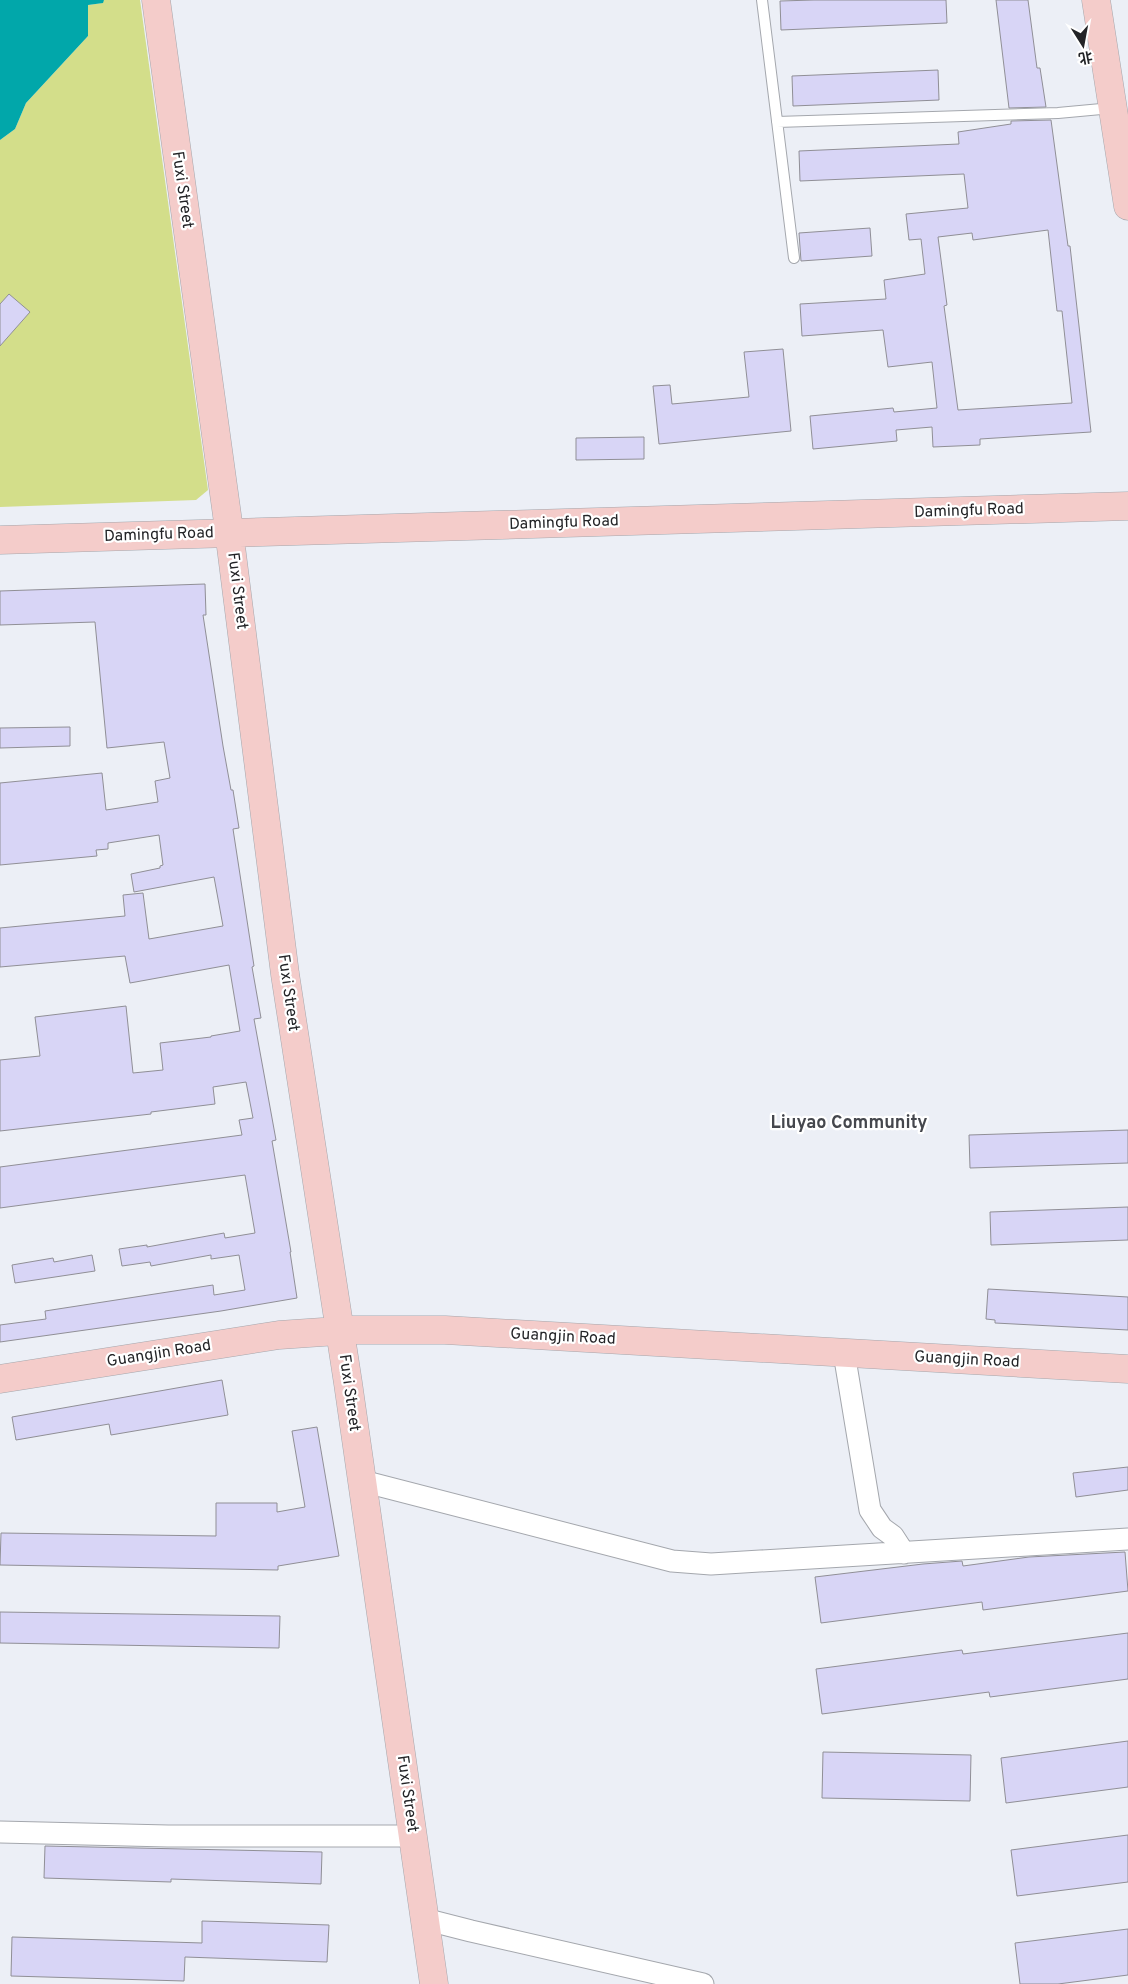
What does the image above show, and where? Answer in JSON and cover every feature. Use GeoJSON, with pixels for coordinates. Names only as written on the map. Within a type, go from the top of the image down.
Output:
{"type":"FeatureCollection","features":[{"type":"Feature","properties":{"kind":"street","name":"Fuxi Street"},"geometry":{"type":"LineString","coordinates":[[156,0],[228,524],[285,974],[340,1331],[434,1984]]}},
{"type":"Feature","properties":{"kind":"street"},"geometry":{"type":"LineString","coordinates":[[1096,0],[1128,206]]}},
{"type":"Feature","properties":{"kind":"street","name":"Damingfu Road"},"geometry":{"type":"LineString","coordinates":[[0,540],[228,524],[1128,488]]}},
{"type":"Feature","properties":{"kind":"street","name":"Damingfu Road"},"geometry":{"type":"LineString","coordinates":[[0,522],[228,524],[1128,506]]}},
{"type":"Feature","properties":{"kind":"street","name":"Guangjin Road"},"geometry":{"type":"LineString","coordinates":[[0,1379],[279,1335],[340,1331],[446,1330],[1128,1369]]}},
{"type":"Feature","properties":{"kind":"street"},"geometry":{"type":"LineString","coordinates":[[844,1353],[870,1510],[882,1528],[893,1536],[904,1552]]}},
{"type":"Feature","properties":{"kind":"street"},"geometry":{"type":"LineString","coordinates":[[362,1481],[672,1561],[712,1564],[1128,1539]]}},
{"type":"Feature","properties":{"kind":"street"},"geometry":{"type":"LineString","coordinates":[[0,1832],[168,1836],[413,1836]]}},
{"type":"Feature","properties":{"kind":"street"},"geometry":{"type":"LineString","coordinates":[[424,1919],[703,1984]]}},
{"type":"Feature","properties":{"kind":"lane"},"geometry":{"type":"LineString","coordinates":[[762,0],[794,258]]}},
{"type":"Feature","properties":{"kind":"lane"},"geometry":{"type":"LineString","coordinates":[[777,122],[1058,114],[1113,108]]}},
{"type":"Feature","properties":{"kind":"green space"},"geometry":{"type":"Polygon","coordinates":[[[104,0],[140,0],[208,490],[196,500],[0,507],[0,140],[15,129],[26,103],[88,36],[88,5],[102,3],[104,0]]]}},
{"type":"Feature","properties":{"kind":"water"},"geometry":{"type":"Polygon","coordinates":[[[0,0],[104,0],[103,3],[88,5],[88,36],[26,103],[15,129],[0,140],[0,0]]]}},
{"type":"Feature","properties":{"kind":"building"},"geometry":{"type":"Polygon","coordinates":[[[946,0],[947,23],[781,30],[780,1],[946,0]]]}},
{"type":"Feature","properties":{"kind":"building"},"geometry":{"type":"Polygon","coordinates":[[[996,0],[1028,0],[1037,68],[1040,68],[1046,107],[1009,108],[996,0]]]}},
{"type":"Feature","properties":{"kind":"building"},"geometry":{"type":"Polygon","coordinates":[[[938,70],[939,100],[793,106],[792,76],[938,70]]]}},
{"type":"Feature","properties":{"kind":"building"},"geometry":{"type":"Polygon","coordinates":[[[1051,120],[1068,246],[1070,246],[1091,432],[980,439],[980,445],[933,447],[932,427],[896,430],[897,441],[813,449],[810,416],[893,408],[894,412],[937,408],[932,362],[888,367],[883,330],[802,336],[800,304],[886,299],[884,280],[925,274],[921,239],[909,240],[906,214],[968,208],[964,174],[800,181],[799,151],[959,144],[958,132],[1011,124],[1011,121],[1051,120]],[[1048,230],[973,240],[972,233],[938,237],[947,305],[944,306],[958,410],[1072,403],[1062,311],[1057,311],[1048,230]]]}},
{"type":"Feature","properties":{"kind":"building"},"geometry":{"type":"Polygon","coordinates":[[[870,228],[872,256],[801,261],[799,233],[870,228]]]}},
{"type":"Feature","properties":{"kind":"building"},"geometry":{"type":"Polygon","coordinates":[[[9,294],[30,312],[0,346],[0,304],[9,294]]]}},
{"type":"Feature","properties":{"kind":"building"},"geometry":{"type":"Polygon","coordinates":[[[783,349],[791,431],[659,444],[653,386],[670,385],[672,404],[749,397],[744,352],[783,349]]]}},
{"type":"Feature","properties":{"kind":"building"},"geometry":{"type":"Polygon","coordinates":[[[644,437],[644,459],[576,460],[576,438],[644,437]]]}},
{"type":"Feature","properties":{"kind":"building"},"geometry":{"type":"Polygon","coordinates":[[[205,584],[206,615],[203,615],[223,746],[239,828],[233,829],[261,1018],[254,1019],[276,1140],[272,1141],[297,1298],[221,1311],[0,1342],[0,1325],[46,1319],[45,1311],[213,1285],[214,1295],[245,1290],[239,1255],[211,1259],[211,1255],[151,1266],[150,1262],[122,1266],[119,1249],[147,1245],[147,1247],[224,1233],[225,1238],[255,1233],[245,1175],[0,1208],[0,1167],[242,1135],[239,1120],[253,1118],[246,1082],[213,1087],[215,1104],[151,1112],[151,1114],[0,1131],[0,1060],[40,1056],[35,1017],[126,1006],[133,1073],[163,1070],[160,1043],[211,1037],[240,1031],[229,965],[130,983],[125,956],[0,967],[0,928],[125,916],[123,895],[143,893],[149,939],[223,926],[214,877],[134,892],[131,874],[160,868],[163,865],[159,835],[108,843],[108,849],[96,850],[97,856],[0,865],[0,783],[102,773],[106,810],[158,802],[155,781],[170,778],[164,742],[107,748],[95,622],[0,625],[0,591],[205,584]]]}},
{"type":"Feature","properties":{"kind":"building"},"geometry":{"type":"Polygon","coordinates":[[[70,727],[70,746],[0,748],[0,728],[70,727]]]}},
{"type":"Feature","properties":{"kind":"building"},"geometry":{"type":"Polygon","coordinates":[[[1128,1130],[1128,1163],[970,1168],[969,1135],[1128,1130]]]}},
{"type":"Feature","properties":{"kind":"building"},"geometry":{"type":"Polygon","coordinates":[[[1128,1207],[1128,1240],[991,1245],[990,1212],[1128,1207]]]}},
{"type":"Feature","properties":{"kind":"building"},"geometry":{"type":"Polygon","coordinates":[[[92,1255],[95,1271],[15,1283],[12,1265],[53,1258],[54,1262],[92,1255]]]}},
{"type":"Feature","properties":{"kind":"building"},"geometry":{"type":"Polygon","coordinates":[[[988,1289],[1128,1297],[1128,1330],[995,1323],[995,1320],[986,1319],[988,1289]]]}},
{"type":"Feature","properties":{"kind":"building"},"geometry":{"type":"Polygon","coordinates":[[[222,1380],[228,1415],[111,1435],[109,1424],[16,1440],[12,1417],[222,1380]]]}},
{"type":"Feature","properties":{"kind":"building"},"geometry":{"type":"Polygon","coordinates":[[[317,1427],[339,1556],[278,1566],[278,1570],[0,1565],[1,1533],[216,1536],[216,1503],[277,1503],[277,1512],[305,1507],[292,1431],[317,1427]]]}},
{"type":"Feature","properties":{"kind":"building"},"geometry":{"type":"Polygon","coordinates":[[[1128,1467],[1128,1490],[1076,1497],[1073,1473],[1128,1467]]]}},
{"type":"Feature","properties":{"kind":"building"},"geometry":{"type":"Polygon","coordinates":[[[1125,1552],[1128,1591],[983,1610],[982,1602],[821,1623],[815,1577],[923,1564],[962,1561],[963,1566],[1029,1557],[1125,1552]]]}},
{"type":"Feature","properties":{"kind":"building"},"geometry":{"type":"Polygon","coordinates":[[[0,1612],[280,1616],[279,1648],[0,1643],[0,1612]]]}},
{"type":"Feature","properties":{"kind":"building"},"geometry":{"type":"Polygon","coordinates":[[[1128,1633],[1128,1679],[990,1697],[989,1692],[822,1714],[816,1669],[962,1650],[963,1654],[1128,1633]]]}},
{"type":"Feature","properties":{"kind":"building"},"geometry":{"type":"Polygon","coordinates":[[[1128,1741],[1128,1787],[1006,1803],[1001,1758],[1128,1741]]]}},
{"type":"Feature","properties":{"kind":"building"},"geometry":{"type":"Polygon","coordinates":[[[823,1752],[971,1755],[970,1801],[822,1798],[823,1752]]]}},
{"type":"Feature","properties":{"kind":"building"},"geometry":{"type":"Polygon","coordinates":[[[1128,1835],[1128,1882],[1017,1896],[1011,1850],[1128,1835]]]}},
{"type":"Feature","properties":{"kind":"building"},"geometry":{"type":"Polygon","coordinates":[[[45,1846],[322,1852],[321,1884],[171,1879],[171,1882],[44,1878],[45,1846]]]}},
{"type":"Feature","properties":{"kind":"building"},"geometry":{"type":"Polygon","coordinates":[[[202,1921],[329,1925],[327,1962],[185,1957],[184,1981],[11,1976],[12,1937],[202,1943],[202,1921]]]}},
{"type":"Feature","properties":{"kind":"building"},"geometry":{"type":"Polygon","coordinates":[[[1128,1929],[1128,1975],[1058,1984],[1020,1984],[1015,1943],[1128,1929]]]}},
{"type":"Feature","properties":{"kind":"district","name":"Liuyao Community"},"geometry":{"type":"Point","coordinates":[849,1123]}}]}
